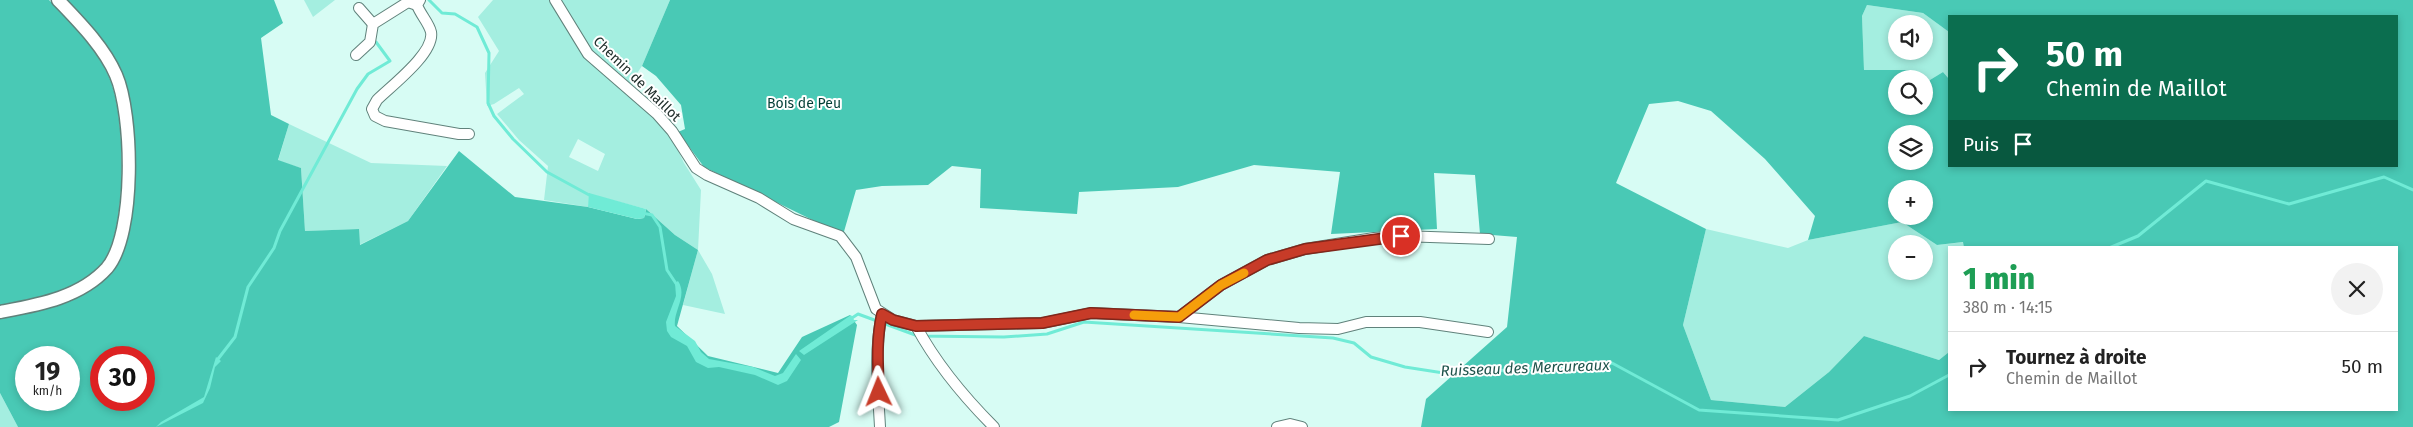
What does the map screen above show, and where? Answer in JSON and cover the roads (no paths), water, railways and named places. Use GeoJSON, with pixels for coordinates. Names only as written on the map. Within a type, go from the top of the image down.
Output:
{"type":"FeatureCollection","features":[{"type":"Feature","properties":{"kind":"street"},"geometry":{"type":"LineString","coordinates":[[0,312],[50,302],[86,284],[107,268],[121,240],[129,180],[127,124],[116,75],[88,31],[58,0]]}},
{"type":"Feature","properties":{"kind":"street","name":"Chemin de Maillot"},"geometry":{"type":"LineString","coordinates":[[555,0],[588,54],[657,114],[672,131],[696,168],[707,175],[759,198],[793,219],[840,236],[856,257],[876,309],[882,316]]}},
{"type":"Feature","properties":{"kind":"street"},"geometry":{"type":"LineString","coordinates":[[356,54],[370,42],[373,24],[408,2],[418,2],[420,15],[430,30],[431,37],[424,53],[377,100],[372,109],[375,116],[385,121],[459,134],[469,134]]}},
{"type":"Feature","properties":{"kind":"street"},"geometry":{"type":"LineString","coordinates":[[359,8],[373,24]]}},
{"type":"Feature","properties":{"kind":"street"},"geometry":{"type":"LineString","coordinates":[[1179,317],[1221,285],[1267,260],[1305,249],[1401,236],[1489,239]]}},
{"type":"Feature","properties":{"kind":"street"},"geometry":{"type":"LineString","coordinates":[[920,333],[1042,323],[1091,313],[1179,317],[1299,328],[1338,329],[1366,322],[1420,322],[1488,332]]}},
{"type":"Feature","properties":{"kind":"street"},"geometry":{"type":"LineString","coordinates":[[880,427],[877,356],[882,316],[920,333],[968,402],[994,427]]}},
{"type":"Feature","properties":{"kind":"street"},"geometry":{"type":"LineString","coordinates":[[1277,427],[1290,424],[1302,427]]}},
{"type":"Feature","properties":{"kind":"waterway","name":"Ruisseau des Mercureaux"},"geometry":{"type":"LineString","coordinates":[[429,0],[442,13],[455,14],[477,27],[489,53],[488,103],[494,116],[513,139],[547,172],[591,196]]}},
{"type":"Feature","properties":{"kind":"waterway"},"geometry":{"type":"LineString","coordinates":[[218,359],[235,337],[248,287],[274,248],[280,231],[357,89],[368,74],[390,61],[376,42]]}},
{"type":"Feature","properties":{"kind":"waterway","name":"Ruisseau des Mercureaux"},"geometry":{"type":"LineString","coordinates":[[2114,246],[2138,236],[2206,181],[2289,204],[2384,177],[2413,190]]}},
{"type":"Feature","properties":{"kind":"waterway","name":"Ruisseau des Mercureaux"},"geometry":{"type":"LineString","coordinates":[[642,213],[652,215],[660,227],[667,270],[677,285]]}},
{"type":"Feature","properties":{"kind":"waterway","name":"Ruisseau des Mercureaux"},"geometry":{"type":"LineString","coordinates":[[849,320],[858,314],[918,336],[1004,337],[1047,334],[1084,322],[1333,338],[1354,343],[1371,357],[1405,367],[1450,374],[1612,363],[1699,410],[1838,420],[1910,396],[1948,376]]}},
{"type":"Feature","properties":{"kind":"park label","name":"Bois de Peu"},"geometry":{"type":"Point","coordinates":[804,103]}}]}
